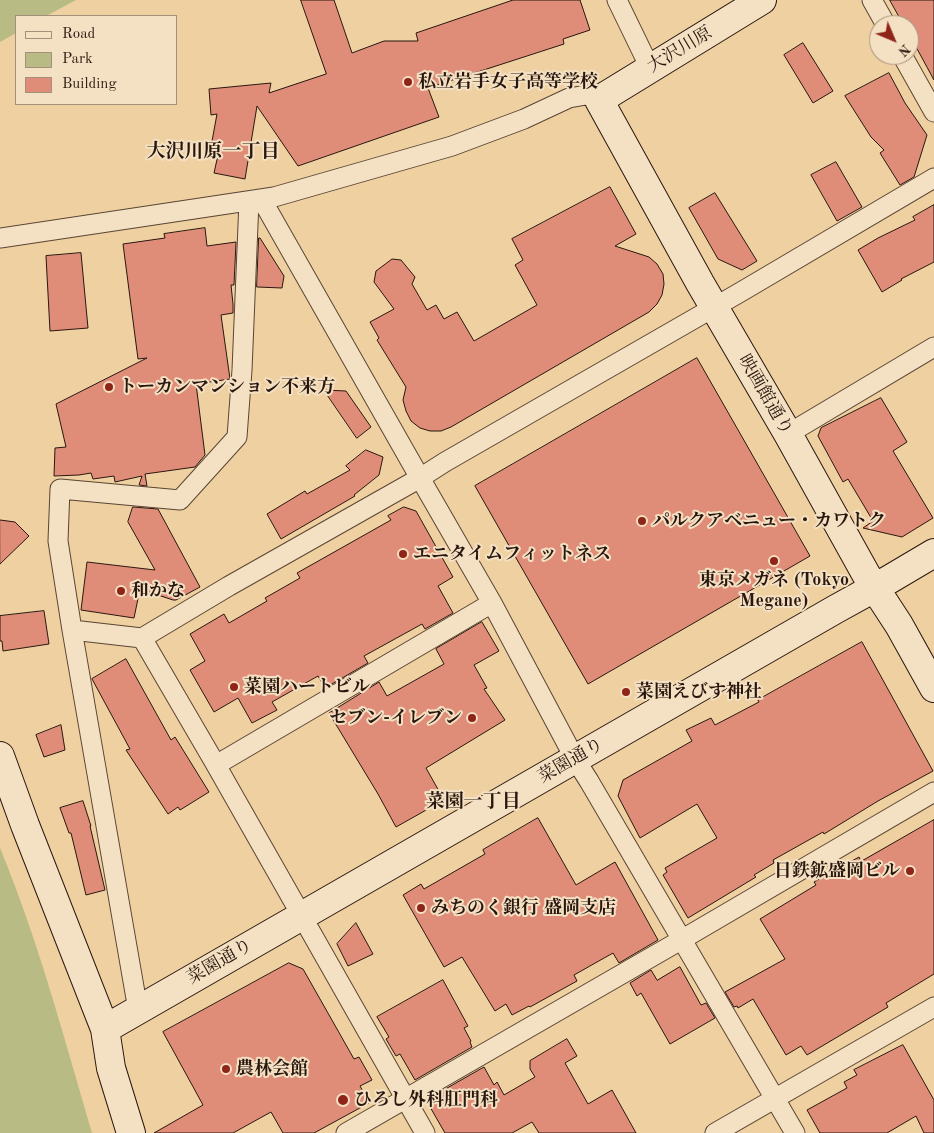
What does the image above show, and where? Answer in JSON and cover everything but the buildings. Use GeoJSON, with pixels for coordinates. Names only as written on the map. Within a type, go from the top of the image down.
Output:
{"type":"FeatureCollection","features":[{"type":"Feature","properties":{"kind":"street"},"geometry":{"type":"LineString","coordinates":[[617,0],[650,68]]}},
{"type":"Feature","properties":{"kind":"street","name":"大沢川原"},"geometry":{"type":"LineString","coordinates":[[599,100],[762,0]]}},
{"type":"Feature","properties":{"kind":"street"},"geometry":{"type":"LineString","coordinates":[[872,0],[880,15]]}},
{"type":"Feature","properties":{"kind":"street"},"geometry":{"type":"LineString","coordinates":[[908,65],[934,112]]}},
{"type":"Feature","properties":{"kind":"street"},"geometry":{"type":"LineString","coordinates":[[0,238],[255,200],[300,190],[452,146],[524,119],[569,98],[586,95],[599,100]]}},
{"type":"Feature","properties":{"kind":"street","name":"映画館通り"},"geometry":{"type":"LineString","coordinates":[[599,100],[714,308],[788,434],[873,588],[899,626],[934,688]]}},
{"type":"Feature","properties":{"kind":"street"},"geometry":{"type":"LineString","coordinates":[[72,630],[142,638],[229,586],[714,308],[934,178]]}},
{"type":"Feature","properties":{"kind":"street"},"geometry":{"type":"LineString","coordinates":[[255,200],[420,478],[492,603],[575,759],[795,1133]]}},
{"type":"Feature","properties":{"kind":"street"},"geometry":{"type":"LineString","coordinates":[[138,1010],[58,541],[60,489],[180,500],[237,437],[255,200]]}},
{"type":"Feature","properties":{"kind":"street"},"geometry":{"type":"LineString","coordinates":[[788,434],[934,347]]}},
{"type":"Feature","properties":{"kind":"street","name":"菜園通り"},"geometry":{"type":"LineString","coordinates":[[104,1029],[934,553]]}},
{"type":"Feature","properties":{"kind":"street"},"geometry":{"type":"LineString","coordinates":[[216,766],[492,603]]}},
{"type":"Feature","properties":{"kind":"street"},"geometry":{"type":"LineString","coordinates":[[142,638],[425,1133]]}},
{"type":"Feature","properties":{"kind":"street"},"geometry":{"type":"LineString","coordinates":[[0,756],[104,1029],[111,1068],[131,1133]]}},
{"type":"Feature","properties":{"kind":"street"},"geometry":{"type":"LineString","coordinates":[[346,1133],[934,792]]}},
{"type":"Feature","properties":{"kind":"street"},"geometry":{"type":"LineString","coordinates":[[715,1133],[934,1007]]}},
{"type":"Feature","properties":{"kind":"green space"},"geometry":{"type":"Polygon","coordinates":[[[0,0],[76,0],[48,15],[15,15],[15,34],[0,42],[0,0]]]}},
{"type":"Feature","properties":{"kind":"green space"},"geometry":{"type":"Polygon","coordinates":[[[0,848],[38,953],[92,1133],[0,1133],[0,848]]]}},
{"type":"Feature","properties":{"kind":"place","name":"私立岩手女子高等学校"},"geometry":{"type":"Point","coordinates":[408,82]}},
{"type":"Feature","properties":{"kind":"place","name":"トーカンマンション不来方"},"geometry":{"type":"Point","coordinates":[109,387]}},
{"type":"Feature","properties":{"kind":"place","name":"パルクアベニュー・カワトク"},"geometry":{"type":"Point","coordinates":[642,521]}},
{"type":"Feature","properties":{"kind":"place","name":"エニタイムフィットネス"},"geometry":{"type":"Point","coordinates":[403,554]}},
{"type":"Feature","properties":{"kind":"place","name":"東京メガネ (Tokyo Megane)"},"geometry":{"type":"Point","coordinates":[774,561]}},
{"type":"Feature","properties":{"kind":"place","name":"和かな"},"geometry":{"type":"Point","coordinates":[121,591]}},
{"type":"Feature","properties":{"kind":"place","name":"菜園ハートビル"},"geometry":{"type":"Point","coordinates":[234,687]}},
{"type":"Feature","properties":{"kind":"place","name":"菜園えびす神社"},"geometry":{"type":"Point","coordinates":[626,692]}},
{"type":"Feature","properties":{"kind":"place","name":"セブン-イレブン"},"geometry":{"type":"Point","coordinates":[472,718]}},
{"type":"Feature","properties":{"kind":"place","name":"日鉄鉱盛岡ビル"},"geometry":{"type":"Point","coordinates":[910,871]}},
{"type":"Feature","properties":{"kind":"place","name":"みちのく銀行 盛岡支店"},"geometry":{"type":"Point","coordinates":[421,908]}},
{"type":"Feature","properties":{"kind":"place","name":"農林会館"},"geometry":{"type":"Point","coordinates":[226,1069]}},
{"type":"Feature","properties":{"kind":"place","name":"ひろし外科肛門科"},"geometry":{"type":"Point","coordinates":[343,1100]}},
{"type":"Feature","properties":{"kind":"district","name":"大沢川原一丁目"},"geometry":{"type":"Point","coordinates":[213,152]}},
{"type":"Feature","properties":{"kind":"district","name":"菜園一丁目"},"geometry":{"type":"Point","coordinates":[473,802]}}]}
